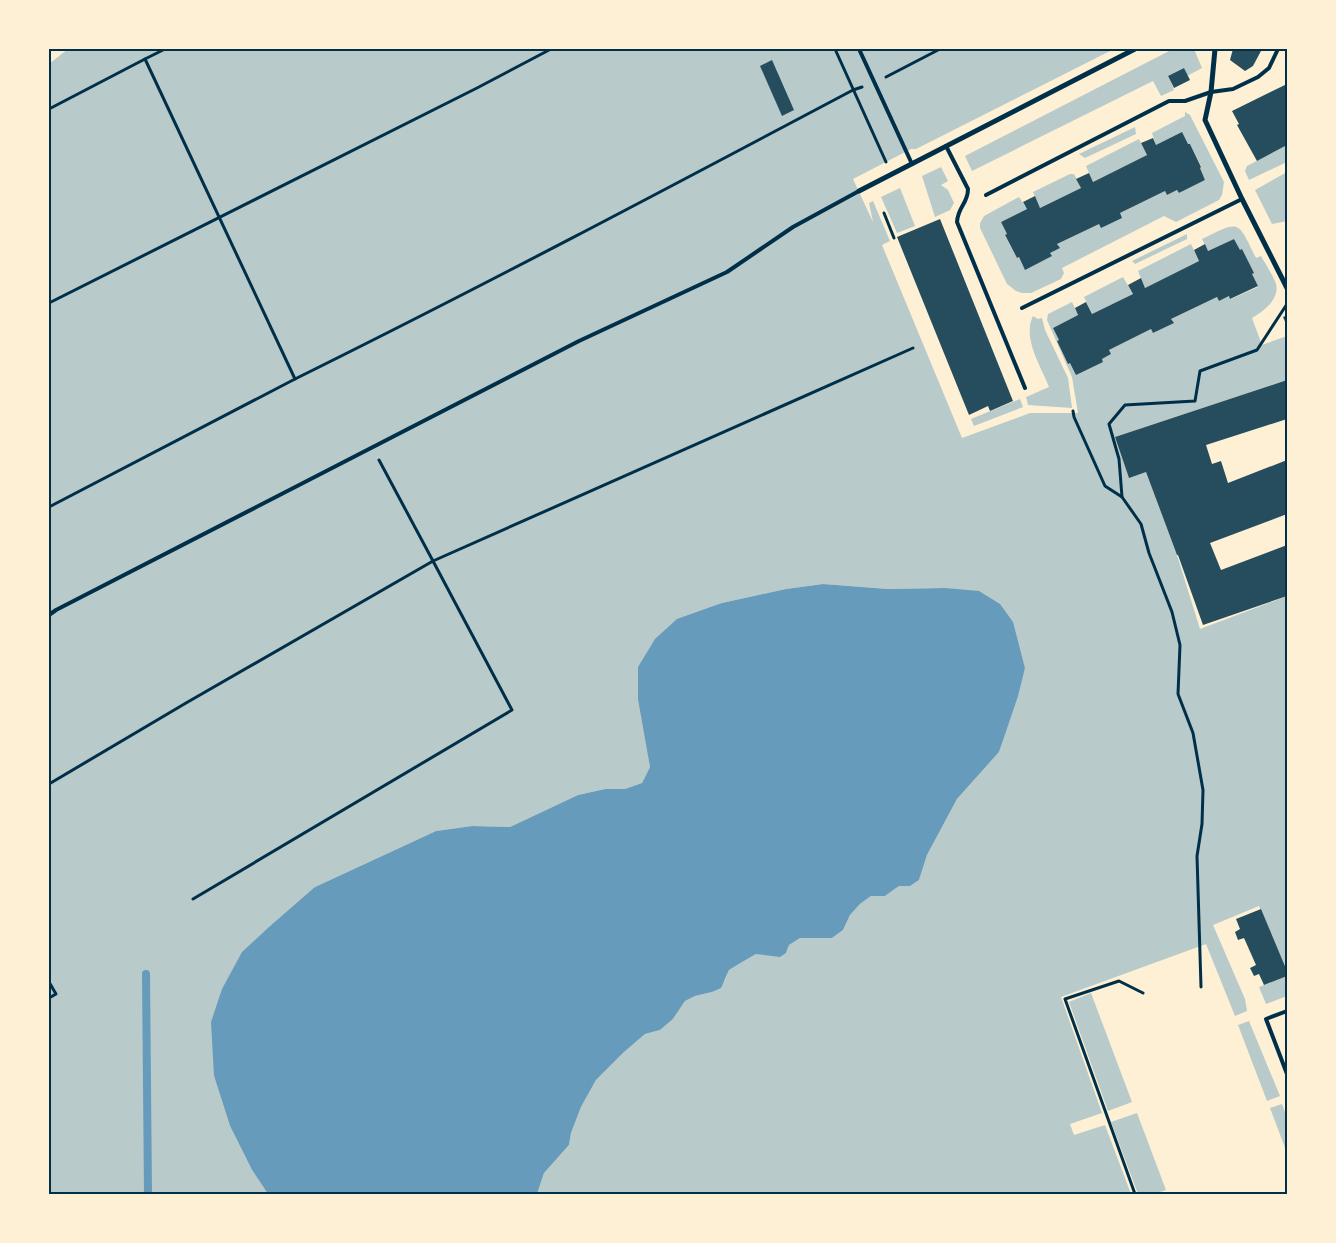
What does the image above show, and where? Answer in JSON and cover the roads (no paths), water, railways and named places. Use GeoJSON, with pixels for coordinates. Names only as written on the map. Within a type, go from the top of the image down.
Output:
{"type":"FeatureCollection","features":[{"type":"Feature","properties":{"kind":"street"},"geometry":{"type":"LineString","coordinates":[[858,192],[1135,49]]}},
{"type":"Feature","properties":{"kind":"street"},"geometry":{"type":"LineString","coordinates":[[1215,49],[1206,120],[1242,199],[1287,288]]}},
{"type":"Feature","properties":{"kind":"lane"},"geometry":{"type":"LineString","coordinates":[[859,49],[912,164]]}},
{"type":"Feature","properties":{"kind":"lane"},"geometry":{"type":"LineString","coordinates":[[986,196],[1169,101],[1185,101],[1211,92],[1233,89],[1258,77],[1269,68],[1278,49]]}},
{"type":"Feature","properties":{"kind":"lane"},"geometry":{"type":"LineString","coordinates":[[946,146],[968,189],[968,197],[958,212],[957,222],[1025,388]]}},
{"type":"Feature","properties":{"kind":"lane"},"geometry":{"type":"LineString","coordinates":[[49,615],[65,605],[579,341],[726,272],[792,227],[858,192]]}},
{"type":"Feature","properties":{"kind":"lane"},"geometry":{"type":"LineString","coordinates":[[1022,308],[1242,199]]}},
{"type":"Feature","properties":{"kind":"lane"},"geometry":{"type":"LineString","coordinates":[[1287,1011],[1266,1019],[1287,1074]]}},
{"type":"Feature","properties":{"kind":"water"},"geometry":{"type":"Polygon","coordinates":[[[823,584],[888,589],[945,588],[979,591],[1000,604],[1013,622],[1025,668],[1018,696],[999,752],[957,799],[927,855],[919,880],[910,886],[899,886],[885,896],[871,896],[850,915],[843,930],[832,938],[800,938],[789,945],[786,953],[780,957],[756,954],[729,970],[721,988],[685,1001],[673,1019],[660,1030],[645,1034],[596,1080],[581,1107],[571,1133],[569,1145],[544,1173],[537,1194],[268,1194],[252,1170],[230,1126],[214,1076],[211,1022],[222,989],[242,952],[315,887],[436,831],[472,826],[510,827],[578,795],[605,789],[625,789],[642,783],[650,767],[638,699],[638,667],[655,639],[677,619],[722,603],[786,589],[823,584]]]}},
{"type":"Feature","properties":{"kind":"waterway"},"geometry":{"type":"LineString","coordinates":[[146,974],[148,1194]]}}]}
